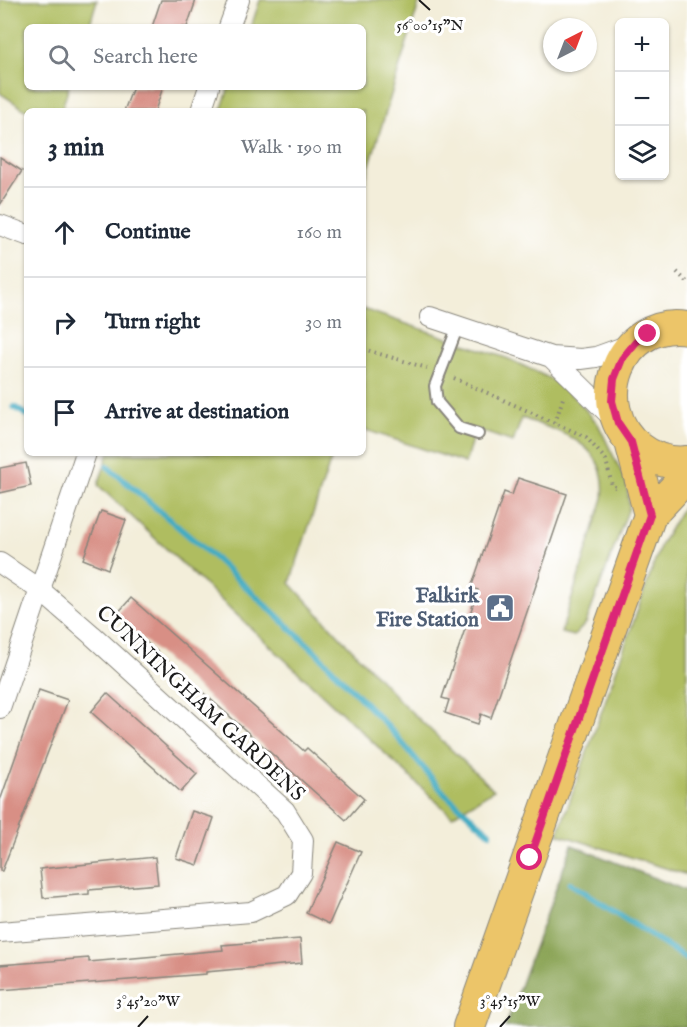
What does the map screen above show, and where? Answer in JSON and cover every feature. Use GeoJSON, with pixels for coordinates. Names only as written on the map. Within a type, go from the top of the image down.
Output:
{"type":"FeatureCollection","features":[{"type":"Feature","properties":{"kind":"main road"},"geometry":{"type":"LineString","coordinates":[[650,515],[625,432],[612,401],[614,379],[622,359],[662,333],[687,309]]}},
{"type":"Feature","properties":{"kind":"main road"},"geometry":{"type":"LineString","coordinates":[[625,432],[647,454],[665,461],[687,462]]}},
{"type":"Feature","properties":{"kind":"main road"},"geometry":{"type":"LineString","coordinates":[[470,1027],[650,515],[687,476]]}},
{"type":"Feature","properties":{"kind":"street"},"geometry":{"type":"LineString","coordinates":[[230,24],[238,0]]}},
{"type":"Feature","properties":{"kind":"street"},"geometry":{"type":"LineString","coordinates":[[202,108],[208,90]]}},
{"type":"Feature","properties":{"kind":"street"},"geometry":{"type":"LineString","coordinates":[[0,225],[24,234]]}},
{"type":"Feature","properties":{"kind":"street"},"geometry":{"type":"LineString","coordinates":[[430,317],[551,357],[581,359],[596,357],[662,333]]}},
{"type":"Feature","properties":{"kind":"street"},"geometry":{"type":"LineString","coordinates":[[551,357],[625,432]]}},
{"type":"Feature","properties":{"kind":"street"},"geometry":{"type":"LineString","coordinates":[[0,708],[85,456]]}},
{"type":"Feature","properties":{"kind":"street","name":"CUNNINGHAM GARDENS"},"geometry":{"type":"LineString","coordinates":[[0,563],[40,590],[285,811],[303,840],[301,873],[287,895],[251,912],[0,932]]}},
{"type":"Feature","properties":{"kind":"lane"},"geometry":{"type":"LineString","coordinates":[[458,326],[435,386],[436,402],[459,428],[478,434]]}},
{"type":"Feature","properties":{"kind":"path"},"geometry":{"type":"LineString","coordinates":[[677,272],[687,282]]}},
{"type":"Feature","properties":{"kind":"path"},"geometry":{"type":"LineString","coordinates":[[366,350],[440,372],[555,423]]}},
{"type":"Feature","properties":{"kind":"green space"},"geometry":{"type":"Polygon","coordinates":[[[0,0],[97,0],[90,24],[24,24],[24,90],[68,90],[62,108],[24,109],[0,93],[0,0]]]}},
{"type":"Feature","properties":{"kind":"green space"},"geometry":{"type":"Polygon","coordinates":[[[260,0],[420,0],[366,177],[366,108],[222,108],[228,90],[366,90],[366,24],[252,24],[260,0]]]}},
{"type":"Feature","properties":{"kind":"green space"},"geometry":{"type":"Polygon","coordinates":[[[366,310],[509,359],[549,378],[576,399],[598,424],[627,484],[629,508],[586,623],[574,636],[561,633],[603,498],[603,480],[599,465],[580,443],[553,429],[522,418],[513,442],[475,429],[465,463],[366,430],[366,310]]]}},
{"type":"Feature","properties":{"kind":"green space"},"geometry":{"type":"Polygon","coordinates":[[[108,456],[332,456],[290,583],[402,703],[494,790],[452,816],[98,485],[108,456]]]}},
{"type":"Feature","properties":{"kind":"green space"},"geometry":{"type":"Polygon","coordinates":[[[687,504],[687,875],[558,834],[661,544],[682,508],[687,504]]]}},
{"type":"Feature","properties":{"kind":"green space"},"geometry":{"type":"Polygon","coordinates":[[[572,845],[687,891],[687,1027],[505,1027],[572,845]]]}},
{"type":"Feature","properties":{"kind":"building"},"geometry":{"type":"Polygon","coordinates":[[[161,0],[196,0],[188,24],[153,24],[161,0]]]}},
{"type":"Feature","properties":{"kind":"building"},"geometry":{"type":"Polygon","coordinates":[[[132,90],[162,90],[156,108],[125,108],[132,90]]]}},
{"type":"Feature","properties":{"kind":"building"},"geometry":{"type":"Polygon","coordinates":[[[0,157],[22,171],[0,205],[0,157]]]}},
{"type":"Feature","properties":{"kind":"building"},"geometry":{"type":"Polygon","coordinates":[[[26,463],[31,486],[0,493],[0,468],[26,463]]]}},
{"type":"Feature","properties":{"kind":"building","name":"Falkirk Fire Station"},"geometry":{"type":"Polygon","coordinates":[[[518,478],[567,494],[491,718],[481,714],[478,724],[445,713],[449,700],[442,698],[478,590],[471,588],[504,492],[512,495],[518,478]]]}},
{"type":"Feature","properties":{"kind":"building"},"geometry":{"type":"Polygon","coordinates":[[[101,511],[126,520],[108,569],[83,559],[101,511]]]}},
{"type":"Feature","properties":{"kind":"building"},"geometry":{"type":"Polygon","coordinates":[[[131,598],[304,751],[307,748],[364,799],[346,820],[116,615],[131,598]]]}},
{"type":"Feature","properties":{"kind":"building"},"geometry":{"type":"Polygon","coordinates":[[[39,690],[68,700],[2,871],[0,871],[0,801],[39,690]]]}},
{"type":"Feature","properties":{"kind":"building"},"geometry":{"type":"Polygon","coordinates":[[[107,693],[197,774],[181,792],[91,712],[107,693]]]}},
{"type":"Feature","properties":{"kind":"building"},"geometry":{"type":"Polygon","coordinates":[[[192,811],[214,818],[198,865],[176,858],[192,811]]]}},
{"type":"Feature","properties":{"kind":"building"},"geometry":{"type":"Polygon","coordinates":[[[338,842],[361,852],[329,924],[306,913],[338,842]]]}},
{"type":"Feature","properties":{"kind":"building"},"geometry":{"type":"Polygon","coordinates":[[[155,857],[158,884],[89,890],[89,894],[43,898],[40,869],[155,857]]]}},
{"type":"Feature","properties":{"kind":"building"},"geometry":{"type":"Polygon","coordinates":[[[300,939],[302,963],[206,972],[206,974],[0,990],[0,965],[89,958],[89,962],[223,950],[222,945],[300,939]]]}},
{"type":"Feature","properties":{"kind":"waterway"},"geometry":{"type":"LineString","coordinates":[[14,407],[24,413]]}},
{"type":"Feature","properties":{"kind":"waterway"},"geometry":{"type":"LineString","coordinates":[[107,466],[217,560],[314,650],[392,731],[445,794],[490,833]]}},
{"type":"Feature","properties":{"kind":"waterway"},"geometry":{"type":"LineString","coordinates":[[570,883],[687,959]]}},
{"type":"Feature","properties":{"kind":"place","name":"Falkirk Fire Station"},"geometry":{"type":"Point","coordinates":[500,608]}},
{"type":"Feature","properties":{"kind":"route"},"geometry":{"type":"LineString","coordinates":[[530,858],[650,515],[631,442],[618,423],[612,401],[614,379],[622,359],[636,342],[648,334]]}}]}
